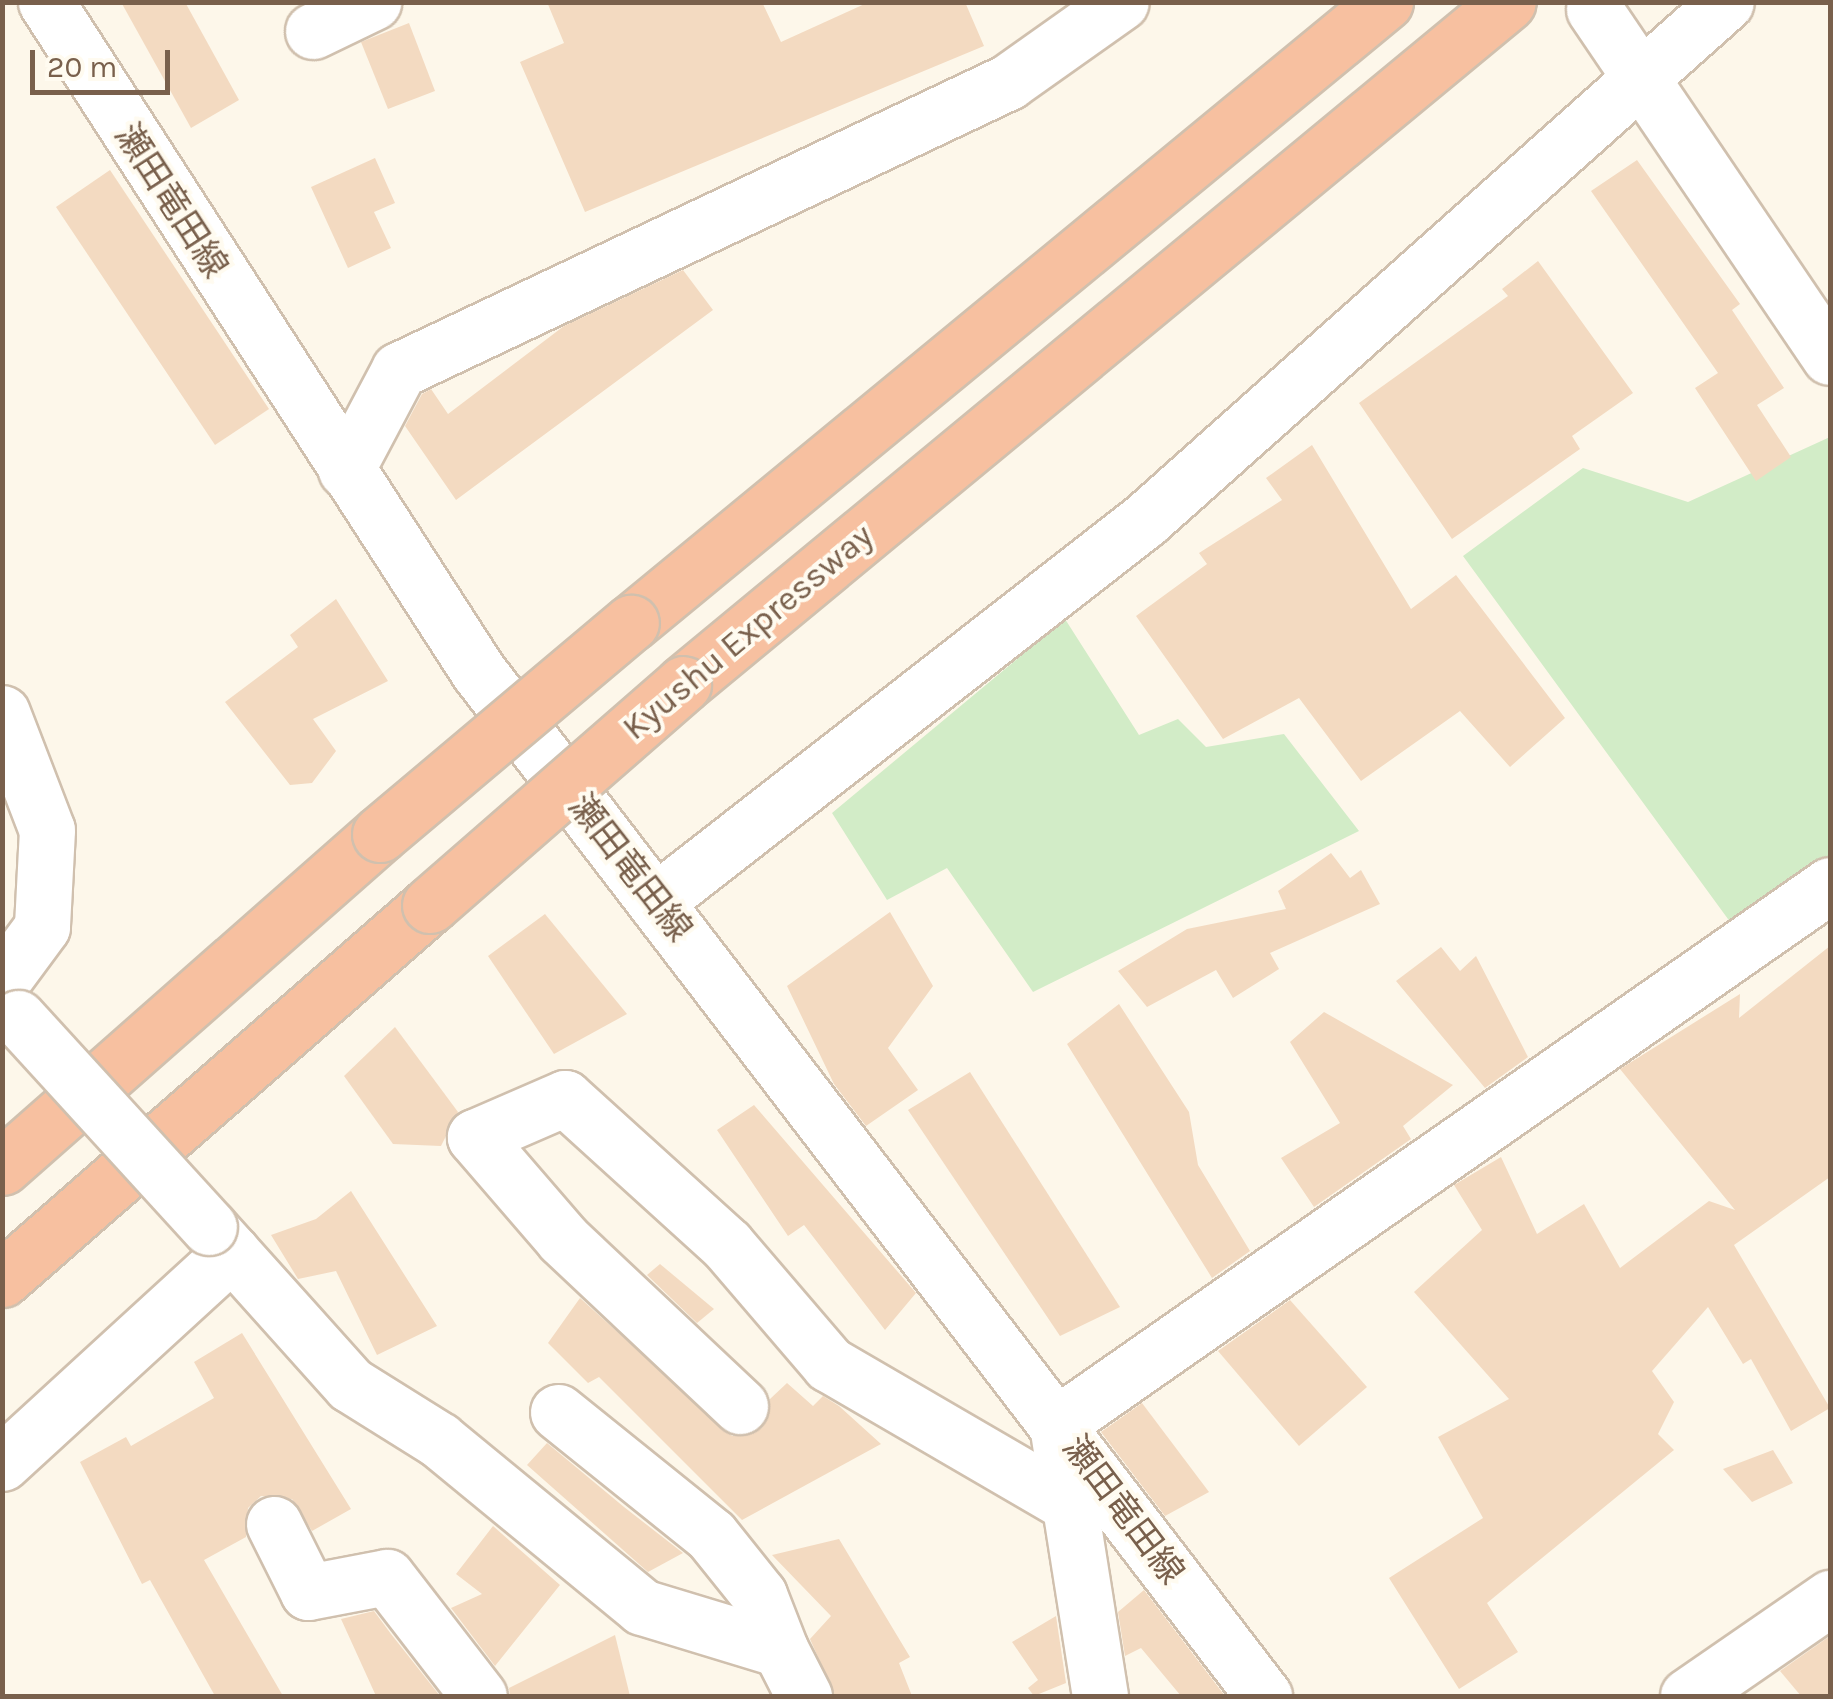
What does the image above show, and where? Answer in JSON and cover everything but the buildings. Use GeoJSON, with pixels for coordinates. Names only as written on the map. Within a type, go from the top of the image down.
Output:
{"type":"FeatureCollection","features":[{"type":"Feature","properties":{"kind":"highway"},"geometry":{"type":"LineString","coordinates":[[2,1167],[380,834],[630,623],[1385,2]]}},
{"type":"Feature","properties":{"kind":"highway","name":"Kyushu Expressway"},"geometry":{"type":"LineString","coordinates":[[2,1279],[683,684],[1508,2]]}},
{"type":"Feature","properties":{"kind":"street","name":"瀬田竜田線"},"geometry":{"type":"LineString","coordinates":[[46,2],[478,671],[1264,1696]]}},
{"type":"Feature","properties":{"kind":"street"},"geometry":{"type":"LineString","coordinates":[[313,31],[373,2]]}},
{"type":"Feature","properties":{"kind":"street"},"geometry":{"type":"LineString","coordinates":[[346,470],[399,370],[1008,82],[1121,2]]}},
{"type":"Feature","properties":{"kind":"street"},"geometry":{"type":"LineString","coordinates":[[655,902],[1145,520],[1642,69],[1726,2]]}},
{"type":"Feature","properties":{"kind":"street"},"geometry":{"type":"LineString","coordinates":[[1594,9],[1642,69],[1830,356]]}},
{"type":"Feature","properties":{"kind":"street"},"geometry":{"type":"LineString","coordinates":[[2,713],[47,830],[42,927],[8,1001],[351,1385],[439,1440],[642,1607],[792,1673]]}},
{"type":"Feature","properties":{"kind":"street"},"geometry":{"type":"LineString","coordinates":[[1100,1696],[1057,1424],[1830,885]]}},
{"type":"Feature","properties":{"kind":"street"},"geometry":{"type":"LineString","coordinates":[[740,1406],[563,1239],[474,1137],[564,1098],[727,1245],[829,1364],[1070,1504]]}},
{"type":"Feature","properties":{"kind":"street"},"geometry":{"type":"LineString","coordinates":[[2,1463],[220,1239]]}},
{"type":"Feature","properties":{"kind":"street"},"geometry":{"type":"LineString","coordinates":[[558,1412],[711,1536],[758,1595],[792,1673]]}},
{"type":"Feature","properties":{"kind":"street"},"geometry":{"type":"LineString","coordinates":[[274,1524],[308,1592],[387,1577],[478,1696]]}},
{"type":"Feature","properties":{"kind":"street"},"geometry":{"type":"LineString","coordinates":[[1688,1696],[1830,1598]]}},
{"type":"Feature","properties":{"kind":"green space"},"geometry":{"type":"Polygon","coordinates":[[[1830,437],[1830,861],[1736,930],[1463,556],[1583,468],[1688,502],[1830,437]]]}},
{"type":"Feature","properties":{"kind":"green space"},"geometry":{"type":"Polygon","coordinates":[[[1065,619],[1139,735],[1178,719],[1206,747],[1284,734],[1359,831],[1033,992],[947,868],[887,900],[832,813],[1065,619]]]}}]}
